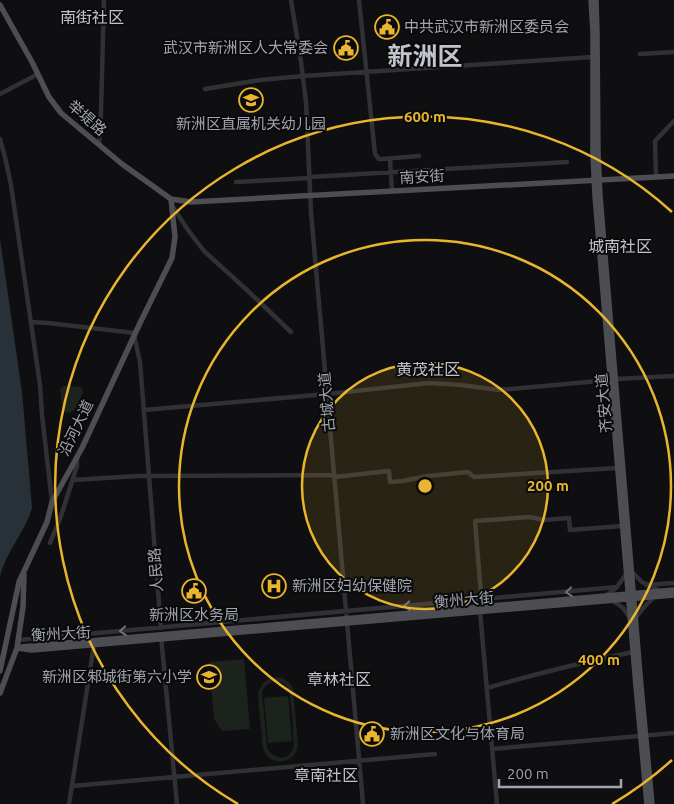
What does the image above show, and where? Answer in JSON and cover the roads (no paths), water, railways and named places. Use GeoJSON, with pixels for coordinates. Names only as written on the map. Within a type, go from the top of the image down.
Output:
{"type":"FeatureCollection","features":[{"type":"Feature","properties":{"kind":"main road","name":"齐安大道"},"geometry":{"type":"LineString","coordinates":[[591,0],[593,131],[628,571]]}},
{"type":"Feature","properties":{"kind":"main road","name":"齐安大道"},"geometry":{"type":"LineString","coordinates":[[596,0],[598,32],[597,180]]}},
{"type":"Feature","properties":{"kind":"main road","name":"举堤路"},"geometry":{"type":"LineString","coordinates":[[0,5],[49,97],[57,108],[66,118],[122,164],[171,199]]}},
{"type":"Feature","properties":{"kind":"main road","name":"南安街"},"geometry":{"type":"LineString","coordinates":[[171,199],[191,202],[674,176]]}},
{"type":"Feature","properties":{"kind":"main road","name":"沿河大道"},"geometry":{"type":"LineString","coordinates":[[0,671],[19,582],[47,522],[52,502],[77,457],[134,334],[172,258],[176,238],[171,199]]}},
{"type":"Feature","properties":{"kind":"main road","name":"齐安大道"},"geometry":{"type":"LineString","coordinates":[[612,380],[622,526],[631,596],[633,652],[652,804]]}},
{"type":"Feature","properties":{"kind":"main road"},"geometry":{"type":"LineString","coordinates":[[0,693],[17,648],[23,607],[24,573]]}},
{"type":"Feature","properties":{"kind":"main road","name":"衡州大街"},"geometry":{"type":"LineString","coordinates":[[657,594],[674,590]]}},
{"type":"Feature","properties":{"kind":"main road","name":"衡州大街"},"geometry":{"type":"LineString","coordinates":[[17,648],[31,645],[161,633],[481,606],[657,594],[674,595]]}},
{"type":"Feature","properties":{"kind":"main road","name":"齐安大道"},"geometry":{"type":"LineString","coordinates":[[632,618],[647,804]]}},
{"type":"Feature","properties":{"kind":"main road","name":"衡州大街"},"geometry":{"type":"LineString","coordinates":[[17,648],[32,650],[94,645],[161,633]]}},
{"type":"Feature","properties":{"kind":"street"},"geometry":{"type":"LineString","coordinates":[[99,145],[104,0]]}},
{"type":"Feature","properties":{"kind":"street","name":"古城大道"},"geometry":{"type":"LineString","coordinates":[[291,0],[306,102],[311,212],[363,804]]}},
{"type":"Feature","properties":{"kind":"street"},"geometry":{"type":"LineString","coordinates":[[359,0],[375,154],[379,159],[419,156]]}},
{"type":"Feature","properties":{"kind":"street"},"geometry":{"type":"LineString","coordinates":[[640,54],[674,52]]}},
{"type":"Feature","properties":{"kind":"street"},"geometry":{"type":"LineString","coordinates":[[206,89],[260,80],[303,76],[593,57]]}},
{"type":"Feature","properties":{"kind":"street"},"geometry":{"type":"LineString","coordinates":[[0,94],[38,74]]}},
{"type":"Feature","properties":{"kind":"street"},"geometry":{"type":"LineString","coordinates":[[656,177],[655,142],[674,122]]}},
{"type":"Feature","properties":{"kind":"street"},"geometry":{"type":"LineString","coordinates":[[0,139],[11,185],[31,322],[40,385],[52,502]]}},
{"type":"Feature","properties":{"kind":"street"},"geometry":{"type":"LineString","coordinates":[[390,159],[392,191]]}},
{"type":"Feature","properties":{"kind":"street"},"geometry":{"type":"LineString","coordinates":[[236,182],[567,162]]}},
{"type":"Feature","properties":{"kind":"street"},"geometry":{"type":"LineString","coordinates":[[172,206],[204,251],[291,332]]}},
{"type":"Feature","properties":{"kind":"street"},"geometry":{"type":"LineString","coordinates":[[31,322],[134,334]]}},
{"type":"Feature","properties":{"kind":"street","name":"人民路"},"geometry":{"type":"LineString","coordinates":[[134,334],[140,362],[161,633],[177,804]]}},
{"type":"Feature","properties":{"kind":"street"},"geometry":{"type":"LineString","coordinates":[[144,410],[429,383],[499,390],[674,376]]}},
{"type":"Feature","properties":{"kind":"street"},"geometry":{"type":"LineString","coordinates":[[50,543],[73,480],[77,466],[77,457]]}},
{"type":"Feature","properties":{"kind":"street"},"geometry":{"type":"LineString","coordinates":[[73,480],[149,476],[334,476],[388,471],[390,482],[468,472],[474,477],[617,468]]}},
{"type":"Feature","properties":{"kind":"street"},"geometry":{"type":"LineString","coordinates":[[497,804],[475,521],[530,516],[544,520],[569,518],[570,530],[622,526]]}},
{"type":"Feature","properties":{"kind":"street"},"geometry":{"type":"LineString","coordinates":[[628,571],[646,585],[657,594],[632,618],[623,608],[609,598],[628,571]]}},
{"type":"Feature","properties":{"kind":"street"},"geometry":{"type":"LineString","coordinates":[[646,585],[674,583]]}},
{"type":"Feature","properties":{"kind":"street"},"geometry":{"type":"LineString","coordinates":[[18,640],[161,633],[481,606],[617,587]]}},
{"type":"Feature","properties":{"kind":"street"},"geometry":{"type":"LineString","coordinates":[[69,804],[94,645]]}},
{"type":"Feature","properties":{"kind":"street"},"geometry":{"type":"LineString","coordinates":[[487,688],[577,663],[633,652]]}},
{"type":"Feature","properties":{"kind":"street"},"geometry":{"type":"LineString","coordinates":[[492,749],[674,733]]}},
{"type":"Feature","properties":{"kind":"street"},"geometry":{"type":"LineString","coordinates":[[72,786],[435,754]]}},
{"type":"Feature","properties":{"kind":"place","name":"中共武汉市新洲区委员会"},"geometry":{"type":"Point","coordinates":[387,27]}},
{"type":"Feature","properties":{"kind":"place","name":"武汉市新洲区人大常委会"},"geometry":{"type":"Point","coordinates":[346,48]}},
{"type":"Feature","properties":{"kind":"place","name":"新洲区直属机关幼儿园"},"geometry":{"type":"Point","coordinates":[251,100]}},
{"type":"Feature","properties":{"kind":"place","name":"新洲区妇幼保健院"},"geometry":{"type":"Point","coordinates":[274,586]}},
{"type":"Feature","properties":{"kind":"place","name":"新洲区水务局"},"geometry":{"type":"Point","coordinates":[194,591]}},
{"type":"Feature","properties":{"kind":"place","name":"新洲区邾城街第六小学"},"geometry":{"type":"Point","coordinates":[209,677]}},
{"type":"Feature","properties":{"kind":"place","name":"新洲区文化与体育局"},"geometry":{"type":"Point","coordinates":[372,734]}},
{"type":"Feature","properties":{"kind":"district","name":"南街社区"},"geometry":{"type":"Point","coordinates":[92,17]}},
{"type":"Feature","properties":{"kind":"district","name":"新洲区"},"geometry":{"type":"Point","coordinates":[425,56]}},
{"type":"Feature","properties":{"kind":"district","name":"城南社区"},"geometry":{"type":"Point","coordinates":[620,246]}},
{"type":"Feature","properties":{"kind":"district","name":"黄茂社区"},"geometry":{"type":"Point","coordinates":[428,369]}},
{"type":"Feature","properties":{"kind":"district","name":"章林社区"},"geometry":{"type":"Point","coordinates":[339,679]}},
{"type":"Feature","properties":{"kind":"district","name":"章南社区"},"geometry":{"type":"Point","coordinates":[326,775]}}]}
